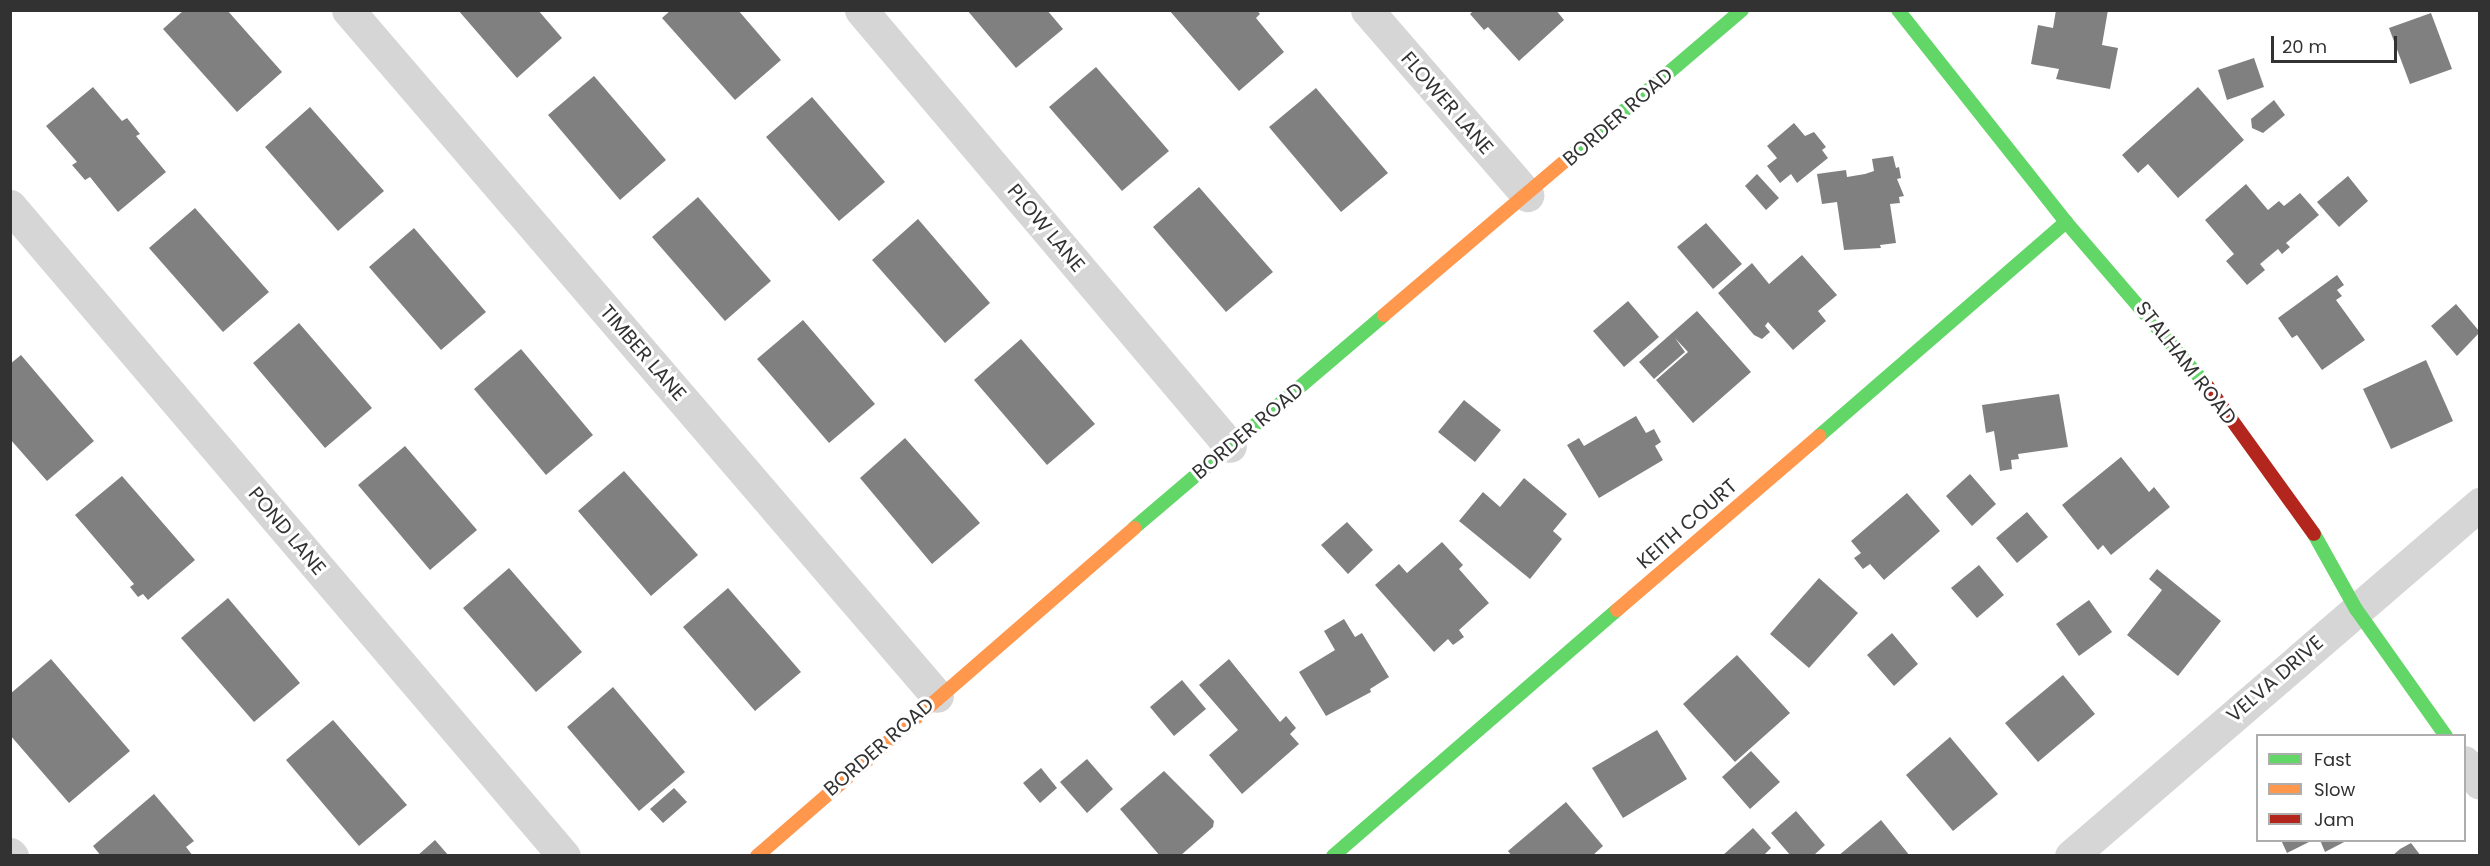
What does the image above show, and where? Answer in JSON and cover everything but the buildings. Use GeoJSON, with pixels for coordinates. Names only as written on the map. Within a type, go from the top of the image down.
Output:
{"type":"FeatureCollection","features":[{"type":"Feature","properties":{"kind":"street","name":"TIMBER LANE"},"geometry":{"type":"LineString","coordinates":[[348,10],[937,696]]}},
{"type":"Feature","properties":{"kind":"street","name":"PLOW LANE"},"geometry":{"type":"LineString","coordinates":[[861,10],[1230,446]]}},
{"type":"Feature","properties":{"kind":"street","name":"FLOWER LANE"},"geometry":{"type":"LineString","coordinates":[[1367,10],[1527,195]]}},
{"type":"Feature","properties":{"kind":"street","name":"BORDER ROAD"},"geometry":{"type":"LineString","coordinates":[[757,855],[937,696],[1742,10]]}},
{"type":"Feature","properties":{"kind":"street","name":"STALHAM ROAD"},"geometry":{"type":"LineString","coordinates":[[1898,10],[2066,222],[2198,374],[2316,536],[2356,609],[2445,734]]}},
{"type":"Feature","properties":{"kind":"street","name":"POND LANE"},"geometry":{"type":"LineString","coordinates":[[10,206],[564,855]]}},
{"type":"Feature","properties":{"kind":"street","name":"KEITH COURT"},"geometry":{"type":"LineString","coordinates":[[1333,855],[2066,222]]}},
{"type":"Feature","properties":{"kind":"street","name":"VELVA DRIVE"},"geometry":{"type":"LineString","coordinates":[[2070,855],[2480,504]]}},
{"type":"Feature","properties":{"kind":"street"},"geometry":{"type":"LineString","coordinates":[[2466,765],[2480,783]]}},
{"type":"Feature","properties":{"kind":"traffic: fast"},"geometry":{"type":"LineString","coordinates":[[1571,156],[1742,10]]}},
{"type":"Feature","properties":{"kind":"traffic: fast"},"geometry":{"type":"LineString","coordinates":[[1898,10],[2066,222],[2208,387]]}},
{"type":"Feature","properties":{"kind":"traffic: fast"},"geometry":{"type":"LineString","coordinates":[[1819,436],[2066,222]]}},
{"type":"Feature","properties":{"kind":"traffic: fast"},"geometry":{"type":"LineString","coordinates":[[1134,528],[1384,315]]}},
{"type":"Feature","properties":{"kind":"traffic: fast"},"geometry":{"type":"LineString","coordinates":[[2314,534],[2356,609],[2445,734]]}},
{"type":"Feature","properties":{"kind":"traffic: fast"},"geometry":{"type":"LineString","coordinates":[[1333,856],[1617,610]]}},
{"type":"Feature","properties":{"kind":"traffic: slow"},"geometry":{"type":"LineString","coordinates":[[1384,315],[1571,156]]}},
{"type":"Feature","properties":{"kind":"traffic: slow"},"geometry":{"type":"LineString","coordinates":[[1617,610],[1819,436]]}},
{"type":"Feature","properties":{"kind":"traffic: slow"},"geometry":{"type":"LineString","coordinates":[[757,856],[1134,528]]}},
{"type":"Feature","properties":{"kind":"traffic: jam"},"geometry":{"type":"LineString","coordinates":[[2208,387],[2314,534]]}}]}
